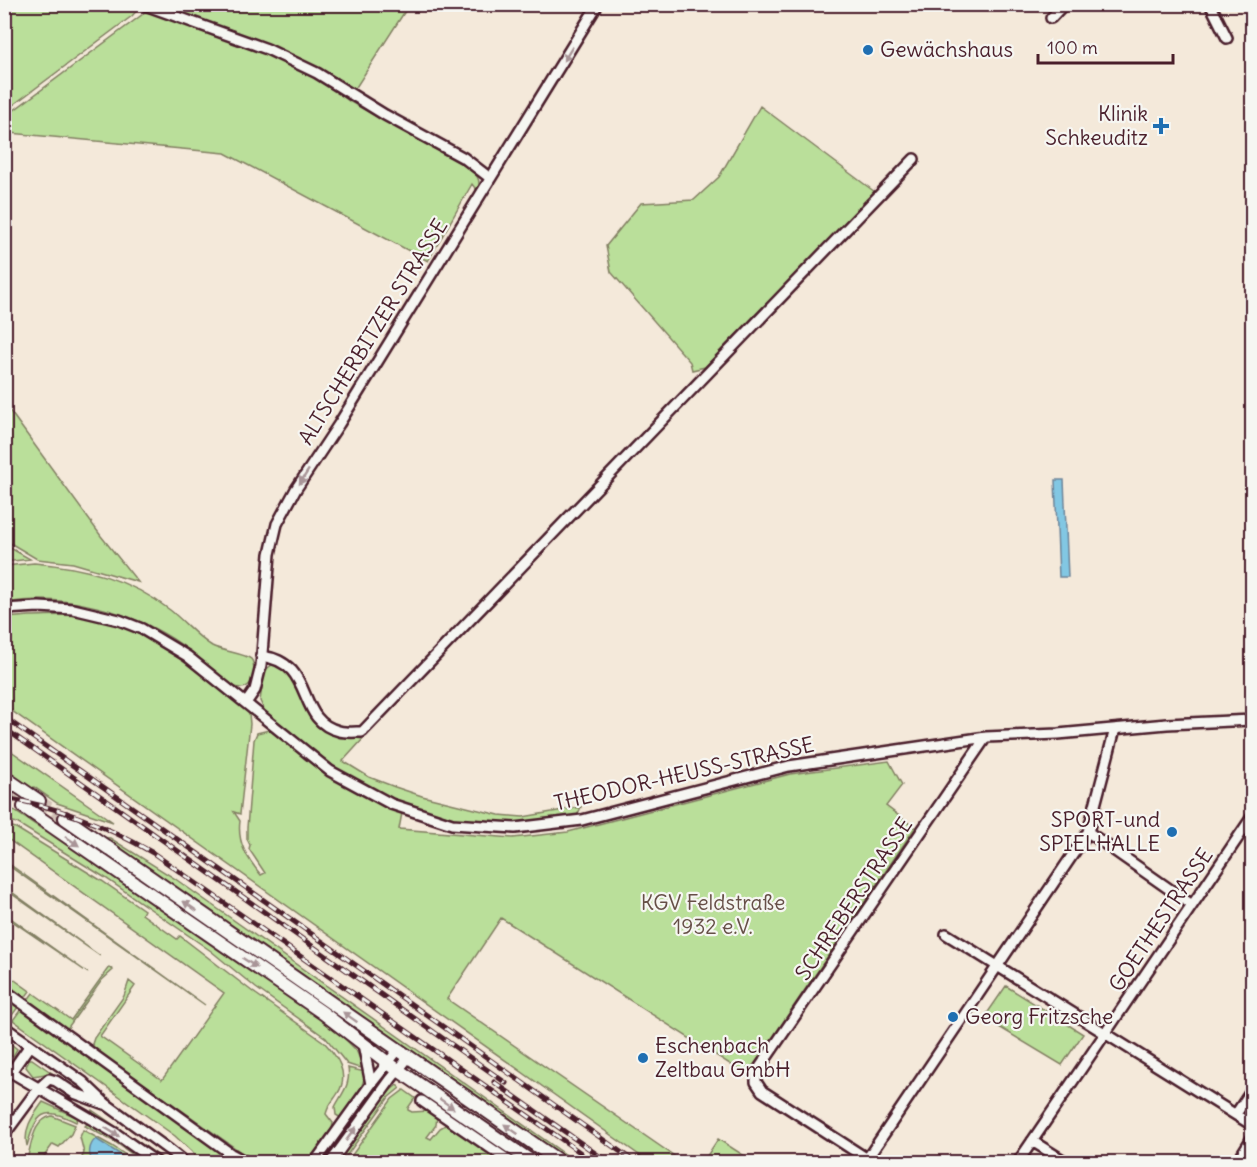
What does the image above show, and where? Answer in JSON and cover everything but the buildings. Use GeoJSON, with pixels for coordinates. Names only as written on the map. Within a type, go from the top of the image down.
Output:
{"type":"FeatureCollection","features":[{"type":"Feature","properties":{"kind":"main road"},"geometry":{"type":"LineString","coordinates":[[4,777],[39,801]]}},
{"type":"Feature","properties":{"kind":"main road"},"geometry":{"type":"LineString","coordinates":[[24,807],[323,1013],[393,1067],[532,1162]]}},
{"type":"Feature","properties":{"kind":"main road"},"geometry":{"type":"LineString","coordinates":[[65,818],[560,1162]]}},
{"type":"Feature","properties":{"kind":"street"},"geometry":{"type":"LineString","coordinates":[[142,4],[267,49],[317,73],[385,115],[464,158],[490,178]]}},
{"type":"Feature","properties":{"kind":"street","name":"ALTSCHERBITZER STRASSE"},"geometry":{"type":"LineString","coordinates":[[246,703],[255,690],[261,666],[270,554],[277,524],[296,489],[339,424],[598,4]]}},
{"type":"Feature","properties":{"kind":"street"},"geometry":{"type":"LineString","coordinates":[[1051,18],[1064,4]]}},
{"type":"Feature","properties":{"kind":"street"},"geometry":{"type":"LineString","coordinates":[[1210,4],[1227,38]]}},
{"type":"Feature","properties":{"kind":"street"},"geometry":{"type":"LineString","coordinates":[[261,656],[273,657],[290,667],[298,676],[314,715],[323,724],[339,731],[362,732],[914,159]]}},
{"type":"Feature","properties":{"kind":"street","name":"THEODOR-HEUSS-STRASSE"},"geometry":{"type":"LineString","coordinates":[[4,609],[57,607],[94,613],[126,623],[165,641],[187,656],[330,771],[391,804],[452,824],[515,828],[582,820],[789,766],[986,737],[1252,720]]}},
{"type":"Feature","properties":{"kind":"street"},"geometry":{"type":"LineString","coordinates":[[870,1161],[996,966],[1088,832],[1115,729]]}},
{"type":"Feature","properties":{"kind":"street","name":"SCHREBERSTRASSE"},"geometry":{"type":"LineString","coordinates":[[870,1161],[762,1091],[756,1083],[756,1073],[986,737]]}},
{"type":"Feature","properties":{"kind":"street","name":"GOETHESTRASSE"},"geometry":{"type":"LineString","coordinates":[[1018,1162],[1252,817]]}},
{"type":"Feature","properties":{"kind":"street"},"geometry":{"type":"LineString","coordinates":[[1088,832],[1192,905]]}},
{"type":"Feature","properties":{"kind":"street"},"geometry":{"type":"LineString","coordinates":[[946,934],[1252,1125]]}},
{"type":"Feature","properties":{"kind":"street"},"geometry":{"type":"LineString","coordinates":[[4,990],[231,1154],[246,1162]]}},
{"type":"Feature","properties":{"kind":"street"},"geometry":{"type":"LineString","coordinates":[[4,1027],[82,1082],[106,1104],[184,1162]]}},
{"type":"Feature","properties":{"kind":"street"},"geometry":{"type":"LineString","coordinates":[[363,1044],[371,1084]]}},
{"type":"Feature","properties":{"kind":"street"},"geometry":{"type":"LineString","coordinates":[[30,1045],[8,1070],[115,1133],[156,1162]]}},
{"type":"Feature","properties":{"kind":"street"},"geometry":{"type":"LineString","coordinates":[[331,1162],[403,1054]]}},
{"type":"Feature","properties":{"kind":"street"},"geometry":{"type":"LineString","coordinates":[[315,1162],[371,1084],[393,1067]]}},
{"type":"Feature","properties":{"kind":"street"},"geometry":{"type":"LineString","coordinates":[[4,1136],[38,1089],[49,1079],[56,1081],[74,1094],[106,1104]]}},
{"type":"Feature","properties":{"kind":"street"},"geometry":{"type":"LineString","coordinates":[[1236,1114],[1252,1090]]}},
{"type":"Feature","properties":{"kind":"street"},"geometry":{"type":"LineString","coordinates":[[422,1101],[511,1162]]}},
{"type":"Feature","properties":{"kind":"street"},"geometry":{"type":"LineString","coordinates":[[1237,1162],[1252,1138]]}},
{"type":"Feature","properties":{"kind":"street"},"geometry":{"type":"LineString","coordinates":[[1032,1141],[1066,1162]]}},
{"type":"Feature","properties":{"kind":"street"},"geometry":{"type":"LineString","coordinates":[[231,1154],[239,1162]]}},
{"type":"Feature","properties":{"kind":"green space"},"geometry":{"type":"Polygon","coordinates":[[[5,5],[129,5],[139,8],[132,16],[5,111],[5,5]]]}},
{"type":"Feature","properties":{"kind":"green space"},"geometry":{"type":"Polygon","coordinates":[[[150,5],[409,5],[353,92],[318,70],[150,5]]]}},
{"type":"Feature","properties":{"kind":"green space"},"geometry":{"type":"Polygon","coordinates":[[[145,10],[262,52],[323,81],[349,101],[469,168],[478,178],[479,188],[478,192],[472,184],[428,261],[225,153],[10,133],[5,136],[5,117],[143,14],[145,10]]]}},
{"type":"Feature","properties":{"kind":"green space"},"geometry":{"type":"Polygon","coordinates":[[[760,106],[875,192],[705,367],[692,370],[690,362],[611,272],[606,246],[641,203],[694,200],[719,177],[760,106]]]}},
{"type":"Feature","properties":{"kind":"green space"},"geometry":{"type":"Polygon","coordinates":[[[4,403],[101,536],[138,582],[73,563],[37,559],[5,540],[4,403]]]}},
{"type":"Feature","properties":{"kind":"green space"},"geometry":{"type":"Polygon","coordinates":[[[5,545],[30,559],[5,562],[5,545]]]}},
{"type":"Feature","properties":{"kind":"green space"},"geometry":{"type":"Polygon","coordinates":[[[34,563],[88,571],[139,590],[170,610],[212,646],[251,659],[254,668],[252,680],[245,687],[233,686],[182,645],[142,622],[120,614],[97,607],[51,600],[5,603],[5,566],[34,563]]]}},
{"type":"Feature","properties":{"kind":"green space","name":"KGV Feldstraße 1932 e.V."},"geometry":{"type":"Polygon","coordinates":[[[80,616],[126,629],[169,651],[246,709],[250,724],[240,814],[234,812],[240,821],[239,829],[244,850],[261,875],[265,873],[249,849],[247,828],[254,740],[257,733],[269,730],[336,780],[402,813],[399,829],[513,838],[568,832],[790,774],[889,761],[902,785],[886,806],[915,828],[747,1075],[501,918],[447,999],[683,1162],[649,1162],[5,706],[5,618],[80,616]]]}},
{"type":"Feature","properties":{"kind":"green space"},"geometry":{"type":"Polygon","coordinates":[[[273,664],[288,674],[306,712],[318,727],[334,735],[363,739],[343,761],[369,777],[422,796],[499,815],[523,817],[581,807],[577,816],[520,823],[460,820],[392,799],[363,785],[328,764],[266,714],[260,701],[264,671],[273,664]]]}},
{"type":"Feature","properties":{"kind":"green space"},"geometry":{"type":"Polygon","coordinates":[[[4,746],[113,822],[57,803],[34,787],[32,789],[5,770],[4,746]]]}},
{"type":"Feature","properties":{"kind":"green space"},"geometry":{"type":"Polygon","coordinates":[[[4,804],[42,829],[45,827],[155,901],[333,1027],[356,1050],[364,1068],[347,1064],[326,1038],[256,988],[211,951],[104,877],[17,823],[5,820],[4,804]]]}},
{"type":"Feature","properties":{"kind":"green space"},"geometry":{"type":"Polygon","coordinates":[[[5,825],[16,828],[102,881],[144,910],[142,914],[177,939],[180,936],[253,992],[324,1042],[337,1059],[343,1079],[326,1114],[333,1123],[332,1129],[308,1162],[255,1162],[95,1049],[92,1044],[94,1038],[124,996],[129,981],[135,986],[100,1036],[162,1080],[224,993],[5,837],[5,825]]]}},
{"type":"Feature","properties":{"kind":"green space"},"geometry":{"type":"Polygon","coordinates":[[[101,837],[110,838],[174,878],[576,1162],[568,1162],[101,837]]]}},
{"type":"Feature","properties":{"kind":"green space"},"geometry":{"type":"Polygon","coordinates":[[[5,861],[205,1005],[5,863],[5,861]]]}},
{"type":"Feature","properties":{"kind":"green space"},"geometry":{"type":"Polygon","coordinates":[[[5,887],[100,956],[5,889],[5,887]]]}},
{"type":"Feature","properties":{"kind":"green space"},"geometry":{"type":"Polygon","coordinates":[[[5,914],[88,973],[5,916],[5,914]]]}},
{"type":"Feature","properties":{"kind":"green space"},"geometry":{"type":"Polygon","coordinates":[[[109,967],[113,970],[102,980],[64,1033],[64,1040],[233,1162],[199,1162],[175,1136],[13,1020],[33,993],[71,1020],[109,967]]]}},
{"type":"Feature","properties":{"kind":"green space"},"geometry":{"type":"Polygon","coordinates":[[[5,973],[30,991],[10,1018],[5,1014],[5,973]]]}},
{"type":"Feature","properties":{"kind":"green space"},"geometry":{"type":"Polygon","coordinates":[[[1006,986],[1083,1034],[1062,1065],[984,1018],[1006,986]]]}},
{"type":"Feature","properties":{"kind":"green space"},"geometry":{"type":"Polygon","coordinates":[[[5,1039],[17,1049],[13,1056],[5,1055],[5,1039]]]}},
{"type":"Feature","properties":{"kind":"green space"},"geometry":{"type":"Polygon","coordinates":[[[29,1059],[52,1073],[33,1076],[26,1067],[29,1059]]]}},
{"type":"Feature","properties":{"kind":"green space"},"geometry":{"type":"Polygon","coordinates":[[[348,1068],[365,1072],[362,1085],[341,1118],[336,1115],[335,1107],[347,1084],[348,1068]]]}},
{"type":"Feature","properties":{"kind":"green space"},"geometry":{"type":"Polygon","coordinates":[[[384,1076],[386,1077],[324,1162],[321,1162],[384,1076]]]}},
{"type":"Feature","properties":{"kind":"green space"},"geometry":{"type":"Polygon","coordinates":[[[397,1085],[400,1088],[389,1097],[342,1162],[337,1162],[386,1094],[397,1085]]]}},
{"type":"Feature","properties":{"kind":"green space"},"geometry":{"type":"Polygon","coordinates":[[[404,1090],[415,1098],[408,1110],[412,1112],[429,1111],[437,1116],[436,1125],[427,1137],[431,1139],[440,1128],[447,1124],[502,1162],[347,1162],[392,1099],[404,1090]]]}},
{"type":"Feature","properties":{"kind":"green space"},"geometry":{"type":"Polygon","coordinates":[[[43,1102],[78,1118],[76,1122],[56,1114],[43,1115],[34,1126],[27,1146],[26,1134],[32,1117],[43,1102]]]}},
{"type":"Feature","properties":{"kind":"green space"},"geometry":{"type":"Polygon","coordinates":[[[92,1110],[168,1162],[163,1162],[113,1126],[91,1114],[92,1110]]]}},
{"type":"Feature","properties":{"kind":"green space"},"geometry":{"type":"Polygon","coordinates":[[[52,1116],[75,1125],[71,1134],[59,1147],[53,1144],[40,1162],[32,1162],[27,1159],[34,1133],[41,1122],[52,1116]]]}},
{"type":"Feature","properties":{"kind":"green space"},"geometry":{"type":"Polygon","coordinates":[[[88,1123],[117,1139],[150,1162],[143,1162],[115,1142],[85,1126],[88,1123]]]}},
{"type":"Feature","properties":{"kind":"green space"},"geometry":{"type":"Polygon","coordinates":[[[83,1130],[136,1162],[90,1162],[82,1157],[84,1153],[80,1137],[83,1130]]]}},
{"type":"Feature","properties":{"kind":"green space"},"geometry":{"type":"Polygon","coordinates":[[[718,1139],[754,1162],[703,1162],[718,1139]]]}},
{"type":"Feature","properties":{"kind":"water"},"geometry":{"type":"Polygon","coordinates":[[[1055,480],[1064,480],[1068,577],[1059,577],[1055,480]]]}},
{"type":"Feature","properties":{"kind":"water"},"geometry":{"type":"Polygon","coordinates":[[[96,1139],[132,1162],[94,1162],[90,1157],[90,1150],[96,1139]]]}},
{"type":"Feature","properties":{"kind":"tunnel"},"geometry":{"type":"LineString","coordinates":[[6,794],[24,807]]}},
{"type":"Feature","properties":{"kind":"tunnel"},"geometry":{"type":"LineString","coordinates":[[39,801],[65,818]]}},
{"type":"Feature","properties":{"kind":"railway"},"geometry":{"type":"LineString","coordinates":[[4,717],[635,1162]]}},
{"type":"Feature","properties":{"kind":"railway"},"geometry":{"type":"LineString","coordinates":[[4,728],[506,1083]]}},
{"type":"Feature","properties":{"kind":"railway"},"geometry":{"type":"LineString","coordinates":[[4,798],[44,806],[82,818],[153,853],[581,1153]]}},
{"type":"Feature","properties":{"kind":"railway"},"geometry":{"type":"LineString","coordinates":[[494,1082],[608,1162]]}},
{"type":"Feature","properties":{"kind":"place","name":"Gewächshaus"},"geometry":{"type":"Point","coordinates":[868,50]}},
{"type":"Feature","properties":{"kind":"place","name":"Klinik Schkeuditz"},"geometry":{"type":"Point","coordinates":[1161,126]}},
{"type":"Feature","properties":{"kind":"place","name":"SPORT-und SPIELHALLE"},"geometry":{"type":"Point","coordinates":[1172,832]}},
{"type":"Feature","properties":{"kind":"place","name":"Georg Fritzsche"},"geometry":{"type":"Point","coordinates":[953,1017]}},
{"type":"Feature","properties":{"kind":"place","name":"Eschenbach Zeltbau GmbH"},"geometry":{"type":"Point","coordinates":[643,1058]}}]}
